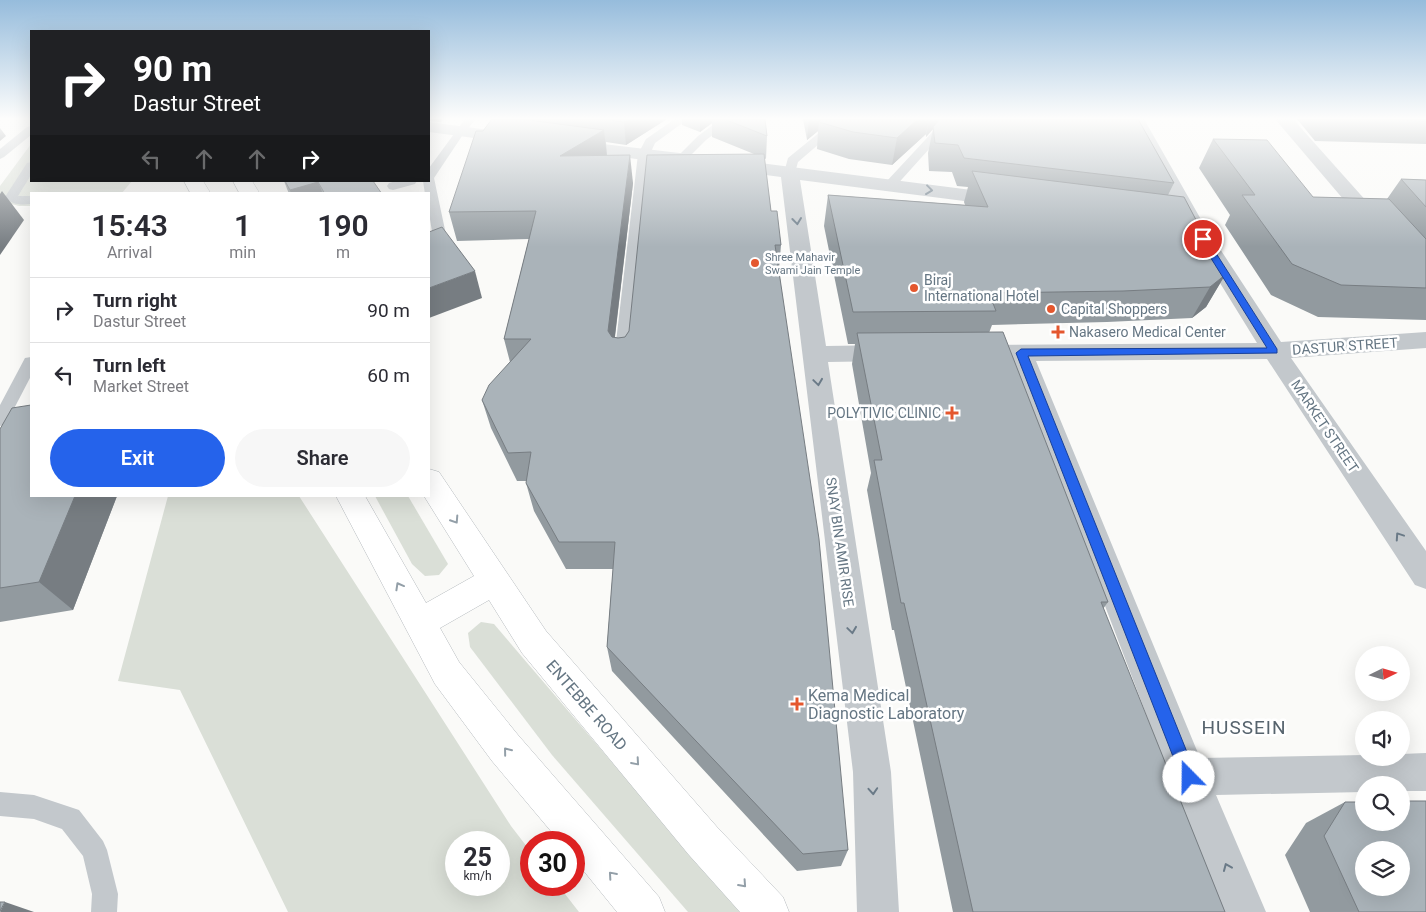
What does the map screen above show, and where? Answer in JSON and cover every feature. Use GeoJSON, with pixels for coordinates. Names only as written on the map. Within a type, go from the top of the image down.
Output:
{"type":"FeatureCollection","features":[{"type":"Feature","properties":{"kind":"main road","name":"ENTEBBE ROAD"},"geometry":{"type":"LineString","coordinates":[[430,482],[539,649],[703,841],[768,912]]}},
{"type":"Feature","properties":{"kind":"main road"},"geometry":{"type":"LineString","coordinates":[[351,497],[447,673],[504,748],[638,910]]}},
{"type":"Feature","properties":{"kind":"main road"},"geometry":{"type":"LineString","coordinates":[[420,623],[494,580]]}},
{"type":"Feature","properties":{"kind":"street"},"geometry":{"type":"LineString","coordinates":[[702,162],[1017,201]]}},
{"type":"Feature","properties":{"kind":"street","name":"MARKET STREET"},"geometry":{"type":"LineString","coordinates":[[1155,162],[1183,222],[1274,351],[1426,576]]}},
{"type":"Feature","properties":{"kind":"street"},"geometry":{"type":"LineString","coordinates":[[1320,162],[1426,282]]}},
{"type":"Feature","properties":{"kind":"street","name":"SNAY BIN AMIR RISE"},"geometry":{"type":"LineString","coordinates":[[790,173],[872,772],[878,912]]}},
{"type":"Feature","properties":{"kind":"street","name":"DASTUR STREET"},"geometry":{"type":"LineString","coordinates":[[952,353],[1274,351],[1426,340]]}},
{"type":"Feature","properties":{"kind":"street"},"geometry":{"type":"LineString","coordinates":[[814,354],[913,353]]}},
{"type":"Feature","properties":{"kind":"street"},"geometry":{"type":"LineString","coordinates":[[1021,353],[1189,777],[1245,912]]}},
{"type":"Feature","properties":{"kind":"street"},"geometry":{"type":"LineString","coordinates":[[1189,777],[1426,772]]}},
{"type":"Feature","properties":{"kind":"lane"},"geometry":{"type":"LineString","coordinates":[[430,175],[439,162]]}},
{"type":"Feature","properties":{"kind":"lane"},"geometry":{"type":"LineString","coordinates":[[622,360],[643,162]]}},
{"type":"Feature","properties":{"kind":"lane"},"geometry":{"type":"LineString","coordinates":[[790,173],[792,162]]}},
{"type":"Feature","properties":{"kind":"lane"},"geometry":{"type":"LineString","coordinates":[[890,185],[911,162]]}},
{"type":"Feature","properties":{"kind":"lane"},"geometry":{"type":"LineString","coordinates":[[30,168],[11,197],[20,201],[30,200]]}},
{"type":"Feature","properties":{"kind":"lane"},"geometry":{"type":"LineString","coordinates":[[393,186],[408,182]]}},
{"type":"Feature","properties":{"kind":"lane"},"geometry":{"type":"LineString","coordinates":[[429,182],[441,244]]}},
{"type":"Feature","properties":{"kind":"lane"},"geometry":{"type":"LineString","coordinates":[[0,420],[30,364]]}},
{"type":"Feature","properties":{"kind":"lane"},"geometry":{"type":"LineString","coordinates":[[0,804],[34,807],[70,818],[94,850],[105,894],[104,912]]}},
{"type":"Feature","properties":{"kind":"shaded area"},"geometry":{"type":"Polygon","coordinates":[[[18,162],[30,162],[30,182],[131,182],[123,192],[30,192],[30,206],[19,206],[0,201],[0,186],[18,162]]]}},
{"type":"Feature","properties":{"kind":"shaded area"},"geometry":{"type":"Polygon","coordinates":[[[168,497],[300,497],[520,838],[520,896],[567,896],[579,912],[288,912],[180,690],[118,681],[168,497]]]}},
{"type":"Feature","properties":{"kind":"shaded area"},"geometry":{"type":"Polygon","coordinates":[[[376,497],[409,497],[448,564],[439,575],[425,576],[412,564],[376,497]]]}},
{"type":"Feature","properties":{"kind":"shaded area"},"geometry":{"type":"Polygon","coordinates":[[[481,622],[494,624],[740,912],[688,912],[552,755],[470,647],[468,633],[481,622]]]}},
{"type":"Feature","properties":{"kind":"building"},"geometry":{"type":"Polygon","coordinates":[[[466,162],[629,162],[608,331],[612,337],[625,337],[629,331],[646,162],[765,162],[771,211],[777,211],[781,245],[775,245],[819,539],[848,850],[803,854],[607,647],[615,542],[559,542],[526,483],[531,452],[508,453],[482,400],[489,385],[531,339],[504,339],[536,211],[449,212],[466,162]]]}},
{"type":"Feature","properties":{"kind":"building"},"geometry":{"type":"Polygon","coordinates":[[[994,162],[1162,162],[1174,183],[994,162]]]}},
{"type":"Feature","properties":{"kind":"building"},"geometry":{"type":"Polygon","coordinates":[[[1230,162],[1284,162],[1313,197],[1389,199],[1426,239],[1426,288],[1341,285],[1292,264],[1242,195],[1255,195],[1230,162]]]}},
{"type":"Feature","properties":{"kind":"building"},"geometry":{"type":"Polygon","coordinates":[[[972,171],[1184,197],[1225,275],[1210,287],[1123,291],[989,293],[996,311],[853,312],[828,195],[988,207],[972,171]]]}},
{"type":"Feature","properties":{"kind":"building"},"geometry":{"type":"Polygon","coordinates":[[[1401,179],[1426,180],[1426,207],[1401,179]]]}},
{"type":"Feature","properties":{"kind":"building"},"geometry":{"type":"Polygon","coordinates":[[[286,182],[318,182],[290,190],[286,182]]]}},
{"type":"Feature","properties":{"kind":"building"},"geometry":{"type":"Polygon","coordinates":[[[318,182],[374,182],[381,192],[324,192],[318,182]]]}},
{"type":"Feature","properties":{"kind":"building"},"geometry":{"type":"Polygon","coordinates":[[[442,227],[475,271],[430,288],[430,232],[442,227]]]}},
{"type":"Feature","properties":{"kind":"building"},"geometry":{"type":"Polygon","coordinates":[[[1003,332],[1108,602],[1101,602],[1225,912],[973,912],[904,603],[901,603],[874,460],[882,460],[857,333],[1003,332]]]}},
{"type":"Feature","properties":{"kind":"building"},"geometry":{"type":"Polygon","coordinates":[[[30,405],[30,497],[75,497],[39,582],[0,588],[0,429],[12,408],[30,405]]]}},
{"type":"Feature","properties":{"kind":"building"},"geometry":{"type":"Polygon","coordinates":[[[1410,801],[1426,801],[1426,912],[1359,912],[1324,836],[1345,802],[1355,802],[1355,831],[1410,831],[1410,801]]]}},
{"type":"Feature","properties":{"kind":"building"},"geometry":{"type":"Polygon","coordinates":[[[0,902],[5,902],[0,911],[0,902]]]}},
{"type":"Feature","properties":{"kind":"place","name":"Shree Mahavir Swami Jain Temple"},"geometry":{"type":"Point","coordinates":[755,263]}},
{"type":"Feature","properties":{"kind":"place","name":"Biraj International Hotel"},"geometry":{"type":"Point","coordinates":[914,288]}},
{"type":"Feature","properties":{"kind":"place","name":"Capital Shoppers"},"geometry":{"type":"Point","coordinates":[1051,309]}},
{"type":"Feature","properties":{"kind":"place","name":"Nakasero Medical Center"},"geometry":{"type":"Point","coordinates":[1058,332]}},
{"type":"Feature","properties":{"kind":"place","name":"POLYTIVIC CLINIC"},"geometry":{"type":"Point","coordinates":[952,413]}},
{"type":"Feature","properties":{"kind":"place","name":"Kema Medical Diagnostic Laboratory"},"geometry":{"type":"Point","coordinates":[797,704]}},
{"type":"Feature","properties":{"kind":"district","name":"HUSSEIN"},"geometry":{"type":"Point","coordinates":[1244,727]}},
{"type":"Feature","properties":{"kind":"route"},"geometry":{"type":"LineString","coordinates":[[1189,777],[1021,353],[1274,351],[1203,239]]}}]}
